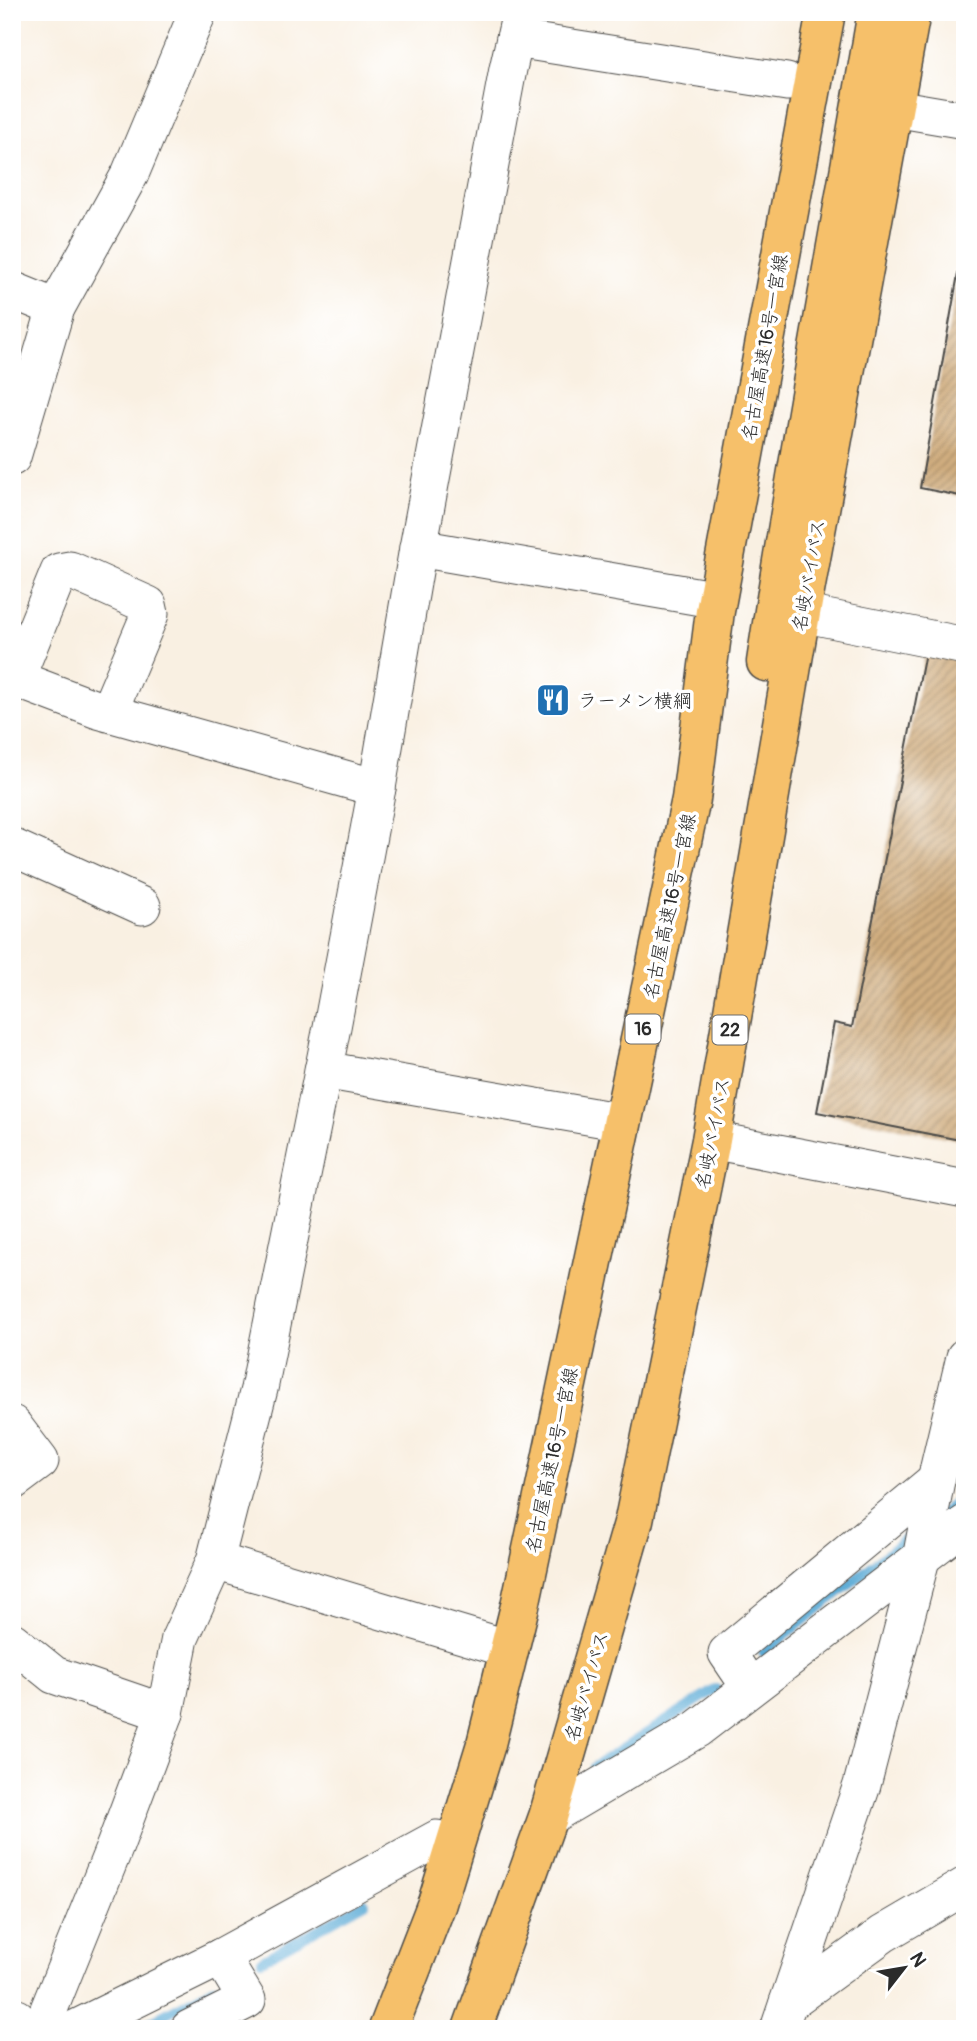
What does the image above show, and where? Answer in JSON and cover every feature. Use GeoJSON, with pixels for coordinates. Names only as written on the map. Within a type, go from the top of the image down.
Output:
{"type":"FeatureCollection","features":[{"type":"Feature","properties":{"kind":"highway"},"geometry":{"type":"LineString","coordinates":[[370,2029],[437,1839],[496,1645],[563,1367],[617,1121],[701,597],[787,97],[787,82],[802,12]]}},
{"type":"Feature","properties":{"kind":"highway","name":"名古屋高速16号一宮線"},"geometry":{"type":"LineString","coordinates":[[388,2029],[438,1903],[485,1744],[520,1606],[691,799],[715,611],[826,12]]}},
{"type":"Feature","properties":{"kind":"highway"},"geometry":{"type":"LineString","coordinates":[[438,1903],[492,1780],[523,1673],[564,1509],[658,1050],[703,792],[749,560],[849,12]]}},
{"type":"Feature","properties":{"kind":"highway"},"geometry":{"type":"LineString","coordinates":[[454,2029],[474,1979],[522,1836],[568,1672],[606,1519],[661,1275],[747,794],[788,518],[877,12]]}},
{"type":"Feature","properties":{"kind":"highway","name":"名岐バイパス"},"geometry":{"type":"LineString","coordinates":[[472,2029],[548,1816],[634,1520],[711,1140],[801,613],[911,12]]}},
{"type":"Feature","properties":{"kind":"highway"},"geometry":{"type":"LineString","coordinates":[[449,2029],[474,1979]]}},
{"type":"Feature","properties":{"kind":"street"},"geometry":{"type":"LineString","coordinates":[[12,457],[56,308],[130,174],[198,12]]}},
{"type":"Feature","properties":{"kind":"street"},"geometry":{"type":"LineString","coordinates":[[22,2023],[115,1846],[165,1713],[180,1638],[215,1561],[259,1389],[377,788],[418,548],[518,25],[787,82]]}},
{"type":"Feature","properties":{"kind":"street"},"geometry":{"type":"LineString","coordinates":[[894,108],[965,120]]}},
{"type":"Feature","properties":{"kind":"street"},"geometry":{"type":"LineString","coordinates":[[12,290],[56,308]]}},
{"type":"Feature","properties":{"kind":"street"},"geometry":{"type":"LineString","coordinates":[[418,548],[701,597]]}},
{"type":"Feature","properties":{"kind":"street"},"geometry":{"type":"LineString","coordinates":[[801,613],[965,646]]}},
{"type":"Feature","properties":{"kind":"street"},"geometry":{"type":"LineString","coordinates":[[108,713],[377,788]]}},
{"type":"Feature","properties":{"kind":"street"},"geometry":{"type":"LineString","coordinates":[[12,847],[142,906]]}},
{"type":"Feature","properties":{"kind":"street"},"geometry":{"type":"LineString","coordinates":[[323,1070],[617,1121]]}},
{"type":"Feature","properties":{"kind":"street"},"geometry":{"type":"LineString","coordinates":[[711,1140],[965,1189]]}},
{"type":"Feature","properties":{"kind":"street"},"geometry":{"type":"LineString","coordinates":[[784,2016],[862,1785],[921,1559],[936,1480],[965,1357]]}},
{"type":"Feature","properties":{"kind":"street"},"geometry":{"type":"LineString","coordinates":[[12,1423],[40,1461],[12,1482]]}},
{"type":"Feature","properties":{"kind":"street"},"geometry":{"type":"LineString","coordinates":[[750,1687],[727,1653],[936,1480]]}},
{"type":"Feature","properties":{"kind":"street"},"geometry":{"type":"LineString","coordinates":[[548,1816],[697,1729],[965,1524]]}},
{"type":"Feature","properties":{"kind":"street"},"geometry":{"type":"LineString","coordinates":[[215,1561],[496,1645]]}},
{"type":"Feature","properties":{"kind":"street"},"geometry":{"type":"LineString","coordinates":[[12,1641],[54,1675],[165,1713]]}},
{"type":"Feature","properties":{"kind":"street"},"geometry":{"type":"LineString","coordinates":[[75,2029],[221,1957],[437,1839]]}},
{"type":"Feature","properties":{"kind":"street"},"geometry":{"type":"LineString","coordinates":[[784,2016],[883,1934],[965,1886]]}},
{"type":"Feature","properties":{"kind":"street"},"geometry":{"type":"LineString","coordinates":[[189,2029],[247,2000],[221,1957]]}},
{"type":"Feature","properties":{"kind":"building"},"geometry":{"type":"Polygon","coordinates":[[[965,246],[965,497],[920,488],[965,246]]]}},
{"type":"Feature","properties":{"kind":"building"},"geometry":{"type":"Polygon","coordinates":[[[925,653],[965,661],[965,1141],[817,1112],[834,1023],[852,1027],[925,653]]]}},
{"type":"Feature","properties":{"kind":"waterway"},"geometry":{"type":"LineString","coordinates":[[941,1514],[965,1494]]}},
{"type":"Feature","properties":{"kind":"waterway"},"geometry":{"type":"LineString","coordinates":[[763,1653],[907,1538]]}},
{"type":"Feature","properties":{"kind":"waterway"},"geometry":{"type":"LineString","coordinates":[[594,1767],[716,1689]]}},
{"type":"Feature","properties":{"kind":"waterway"},"geometry":{"type":"LineString","coordinates":[[262,1960],[365,1903]]}},
{"type":"Feature","properties":{"kind":"waterway"},"geometry":{"type":"LineString","coordinates":[[137,2029],[214,1988]]}},
{"type":"Feature","properties":{"kind":"place","name":"ラーメン横綱"},"geometry":{"type":"Point","coordinates":[553,700]}}]}
